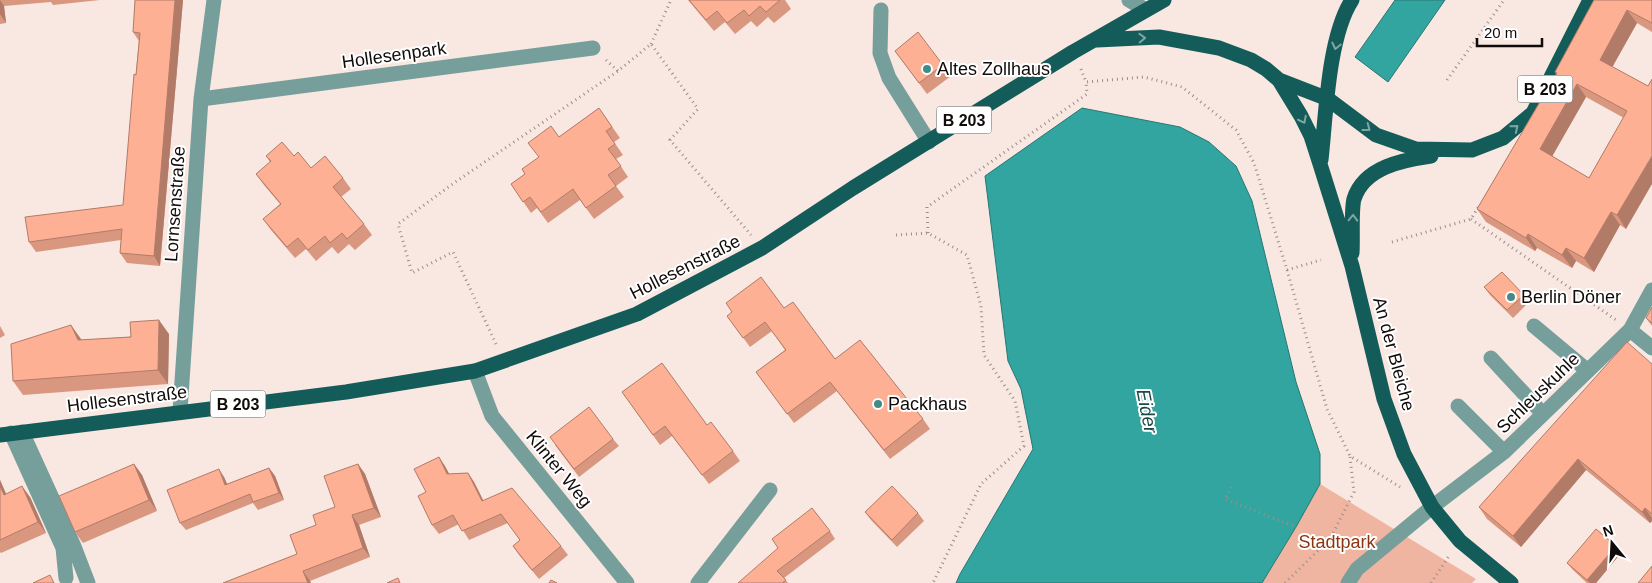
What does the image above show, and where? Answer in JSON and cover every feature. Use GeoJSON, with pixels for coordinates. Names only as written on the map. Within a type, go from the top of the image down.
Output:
{"type":"FeatureCollection","features":[{"type":"Feature","properties":{"kind":"main road","name":"B 203"},"geometry":{"type":"LineString","coordinates":[[1093,40],[1164,0]]}},
{"type":"Feature","properties":{"kind":"main road","name":"An der Bleiche"},"geometry":{"type":"LineString","coordinates":[[1352,0],[1339,30],[1330,69],[1320,164],[1352,266],[1384,399],[1404,454],[1432,508],[1460,541],[1511,583]]}},
{"type":"Feature","properties":{"kind":"main road","name":"B 203"},"geometry":{"type":"LineString","coordinates":[[1328,99],[1376,135],[1416,149],[1472,150],[1503,138],[1533,113],[1590,0]]}},
{"type":"Feature","properties":{"kind":"main road","name":"Hollesenstraße"},"geometry":{"type":"LineString","coordinates":[[11,433],[346,392],[475,371],[637,314],[762,248],[854,188],[1093,40],[1160,38],[1219,48],[1251,60],[1279,80],[1328,99]]}},
{"type":"Feature","properties":{"kind":"main road"},"geometry":{"type":"LineString","coordinates":[[1279,80],[1311,136],[1320,164]]}},
{"type":"Feature","properties":{"kind":"main road"},"geometry":{"type":"LineString","coordinates":[[1352,266],[1354,200],[1361,185],[1376,172],[1402,160],[1472,150]]}},
{"type":"Feature","properties":{"kind":"street","name":"Lornsenstraße"},"geometry":{"type":"LineString","coordinates":[[180,411],[201,99],[214,0]]}},
{"type":"Feature","properties":{"kind":"street"},"geometry":{"type":"LineString","coordinates":[[1129,0],[1146,10]]}},
{"type":"Feature","properties":{"kind":"street"},"geometry":{"type":"LineString","coordinates":[[881,10],[880,53],[883,62],[889,78],[930,142]]}},
{"type":"Feature","properties":{"kind":"street","name":"Hollesenpark"},"geometry":{"type":"LineString","coordinates":[[201,99],[593,48]]}},
{"type":"Feature","properties":{"kind":"street","name":"Schleuskuhle"},"geometry":{"type":"LineString","coordinates":[[1348,583],[1357,569],[1504,452],[1630,330],[1652,290]]}},
{"type":"Feature","properties":{"kind":"street"},"geometry":{"type":"LineString","coordinates":[[1534,326],[1588,371]]}},
{"type":"Feature","properties":{"kind":"street"},"geometry":{"type":"LineString","coordinates":[[1630,330],[1652,348]]}},
{"type":"Feature","properties":{"kind":"street"},"geometry":{"type":"LineString","coordinates":[[1491,358],[1543,414]]}},
{"type":"Feature","properties":{"kind":"street","name":"Klinter Weg"},"geometry":{"type":"LineString","coordinates":[[475,371],[492,416],[627,583]]}},
{"type":"Feature","properties":{"kind":"street"},"geometry":{"type":"LineString","coordinates":[[1458,406],[1504,452]]}},
{"type":"Feature","properties":{"kind":"street"},"geometry":{"type":"LineString","coordinates":[[11,433],[63,548],[66,578]]}},
{"type":"Feature","properties":{"kind":"street"},"geometry":{"type":"LineString","coordinates":[[11,433],[73,544],[88,583]]}},
{"type":"Feature","properties":{"kind":"street"},"geometry":{"type":"LineString","coordinates":[[698,583],[770,490]]}},
{"type":"Feature","properties":{"kind":"path"},"geometry":{"type":"LineString","coordinates":[[503,361],[453,252],[412,273],[398,224],[454,183],[618,71],[651,44],[671,0]]}},
{"type":"Feature","properties":{"kind":"path"},"geometry":{"type":"LineString","coordinates":[[1447,80],[1504,0]]}},
{"type":"Feature","properties":{"kind":"path"},"geometry":{"type":"LineString","coordinates":[[651,44],[698,109],[670,140],[762,248]]}},
{"type":"Feature","properties":{"kind":"path"},"geometry":{"type":"LineString","coordinates":[[593,48],[618,71]]}},
{"type":"Feature","properties":{"kind":"path"},"geometry":{"type":"LineString","coordinates":[[928,234],[927,206],[1087,94],[1086,82],[1073,52]]}},
{"type":"Feature","properties":{"kind":"path"},"geometry":{"type":"LineString","coordinates":[[1086,82],[1144,78],[1182,87],[1236,130],[1254,163],[1327,408],[1350,456],[1354,492],[1330,539],[1285,583]]}},
{"type":"Feature","properties":{"kind":"path"},"geometry":{"type":"LineString","coordinates":[[1392,242],[1471,219],[1481,203]]}},
{"type":"Feature","properties":{"kind":"path"},"geometry":{"type":"LineString","coordinates":[[1471,219],[1630,330]]}},
{"type":"Feature","properties":{"kind":"path"},"geometry":{"type":"LineString","coordinates":[[896,234],[928,234],[967,255],[981,306],[984,355],[1015,401],[1024,446],[981,484],[933,583]]}},
{"type":"Feature","properties":{"kind":"path"},"geometry":{"type":"LineString","coordinates":[[1287,270],[1321,260]]}},
{"type":"Feature","properties":{"kind":"path"},"geometry":{"type":"LineString","coordinates":[[1350,456],[1432,508]]}},
{"type":"Feature","properties":{"kind":"path"},"geometry":{"type":"LineString","coordinates":[[1231,487],[1225,499],[1296,527]]}},
{"type":"Feature","properties":{"kind":"path"},"geometry":{"type":"LineString","coordinates":[[1431,583],[1460,541]]}},
{"type":"Feature","properties":{"kind":"green space","name":"Stadtpark"},"geometry":{"type":"Polygon","coordinates":[[[1320,484],[1476,579],[1472,583],[1262,583],[1320,484]]]}},
{"type":"Feature","properties":{"kind":"water"},"geometry":{"type":"Polygon","coordinates":[[[1395,0],[1445,0],[1388,82],[1355,57],[1395,0]]]}},
{"type":"Feature","properties":{"kind":"water","name":"Eider"},"geometry":{"type":"Polygon","coordinates":[[[1082,108],[1180,127],[1209,142],[1236,166],[1252,201],[1296,382],[1320,454],[1320,484],[1262,583],[956,583],[1033,449],[1021,389],[1008,361],[985,176],[1082,108]]]}},
{"type":"Feature","properties":{"kind":"building"},"geometry":{"type":"Polygon","coordinates":[[[135,0],[175,0],[154,256],[120,253],[122,229],[29,242],[25,217],[123,205],[134,74],[136,75],[140,33],[133,32],[135,0]]]}},
{"type":"Feature","properties":{"kind":"building"},"geometry":{"type":"Polygon","coordinates":[[[689,0],[780,0],[766,12],[760,6],[749,16],[744,10],[727,23],[717,11],[706,20],[689,0]]]}},
{"type":"Feature","properties":{"kind":"building"},"geometry":{"type":"Polygon","coordinates":[[[1594,0],[1652,0],[1652,23],[1627,10],[1600,60],[1648,86],[1652,79],[1652,156],[1617,215],[1611,212],[1584,258],[1566,248],[1562,255],[1528,234],[1526,238],[1477,209],[1557,73],[1555,72],[1594,0]],[[1577,84],[1540,149],[1589,178],[1627,111],[1577,84]]]}},
{"type":"Feature","properties":{"kind":"building","name":"Altes Zollhaus"},"geometry":{"type":"Polygon","coordinates":[[[918,32],[943,65],[919,83],[895,51],[918,32]]]}},
{"type":"Feature","properties":{"kind":"building"},"geometry":{"type":"Polygon","coordinates":[[[599,108],[612,127],[606,131],[615,144],[608,149],[621,166],[608,175],[616,186],[586,208],[573,189],[541,212],[530,197],[523,202],[511,184],[525,174],[522,169],[539,157],[528,143],[551,126],[559,137],[599,108]]]}},
{"type":"Feature","properties":{"kind":"building"},"geometry":{"type":"Polygon","coordinates":[[[282,142],[294,156],[298,152],[311,168],[325,156],[343,178],[333,187],[364,224],[347,239],[342,233],[330,243],[325,236],[308,250],[298,238],[287,247],[263,219],[281,204],[256,174],[271,161],[266,156],[282,142]]]}},
{"type":"Feature","properties":{"kind":"building"},"geometry":{"type":"Polygon","coordinates":[[[1502,272],[1524,295],[1507,310],[1484,287],[1502,272]]]}},
{"type":"Feature","properties":{"kind":"building"},"geometry":{"type":"Polygon","coordinates":[[[761,277],[784,308],[793,302],[835,359],[860,340],[923,419],[884,450],[830,382],[787,414],[756,372],[786,350],[765,322],[743,338],[727,316],[732,312],[726,303],[761,277]]]}},
{"type":"Feature","properties":{"kind":"building"},"geometry":{"type":"Polygon","coordinates":[[[1652,307],[1652,323],[1646,318],[1652,307]]]}},
{"type":"Feature","properties":{"kind":"building"},"geometry":{"type":"Polygon","coordinates":[[[159,320],[158,370],[13,381],[11,344],[71,325],[78,340],[131,337],[130,322],[159,320]]]}},
{"type":"Feature","properties":{"kind":"building"},"geometry":{"type":"Polygon","coordinates":[[[1627,342],[1652,364],[1652,514],[1645,508],[1642,512],[1578,459],[1513,536],[1479,507],[1627,342]]]}},
{"type":"Feature","properties":{"kind":"building"},"geometry":{"type":"Polygon","coordinates":[[[662,363],[707,425],[711,422],[733,451],[702,475],[665,426],[653,435],[622,392],[662,363]]]}},
{"type":"Feature","properties":{"kind":"building"},"geometry":{"type":"Polygon","coordinates":[[[589,407],[613,439],[574,469],[550,437],[589,407]]]}},
{"type":"Feature","properties":{"kind":"building"},"geometry":{"type":"Polygon","coordinates":[[[439,457],[447,474],[468,473],[482,501],[512,488],[561,546],[532,570],[513,546],[520,540],[501,514],[462,531],[453,515],[432,525],[418,496],[426,492],[414,469],[439,457]]]}},
{"type":"Feature","properties":{"kind":"building"},"geometry":{"type":"Polygon","coordinates":[[[134,464],[149,500],[75,532],[59,496],[134,464]]]}},
{"type":"Feature","properties":{"kind":"building"},"geometry":{"type":"Polygon","coordinates":[[[358,464],[374,508],[352,515],[363,548],[303,571],[308,583],[223,583],[297,554],[290,535],[316,525],[313,515],[335,507],[324,476],[358,464]]]}},
{"type":"Feature","properties":{"kind":"building"},"geometry":{"type":"Polygon","coordinates":[[[269,468],[279,493],[253,502],[250,494],[180,523],[167,490],[219,469],[225,485],[269,468]]]}},
{"type":"Feature","properties":{"kind":"building"},"geometry":{"type":"Polygon","coordinates":[[[0,486],[4,495],[22,486],[38,522],[0,540],[0,486]]]}},
{"type":"Feature","properties":{"kind":"building"},"geometry":{"type":"Polygon","coordinates":[[[892,486],[918,513],[892,540],[865,512],[892,486]]]}},
{"type":"Feature","properties":{"kind":"building"},"geometry":{"type":"Polygon","coordinates":[[[812,508],[830,531],[777,571],[786,580],[782,583],[738,583],[778,548],[772,539],[812,508]]]}},
{"type":"Feature","properties":{"kind":"building"},"geometry":{"type":"Polygon","coordinates":[[[1596,529],[1616,546],[1587,580],[1567,563],[1596,529]]]}},
{"type":"Feature","properties":{"kind":"building"},"geometry":{"type":"Polygon","coordinates":[[[1652,566],[1652,583],[1638,583],[1652,566]]]}},
{"type":"Feature","properties":{"kind":"building"},"geometry":{"type":"Polygon","coordinates":[[[50,575],[54,583],[33,583],[50,575]]]}},
{"type":"Feature","properties":{"kind":"building"},"geometry":{"type":"Polygon","coordinates":[[[398,578],[400,583],[387,583],[398,578]]]}},
{"type":"Feature","properties":{"kind":"place","name":"Altes Zollhaus"},"geometry":{"type":"Point","coordinates":[927,69]}},
{"type":"Feature","properties":{"kind":"place","name":"Berlin Döner"},"geometry":{"type":"Point","coordinates":[1511,297]}},
{"type":"Feature","properties":{"kind":"place","name":"Packhaus"},"geometry":{"type":"Point","coordinates":[878,404]}}]}
